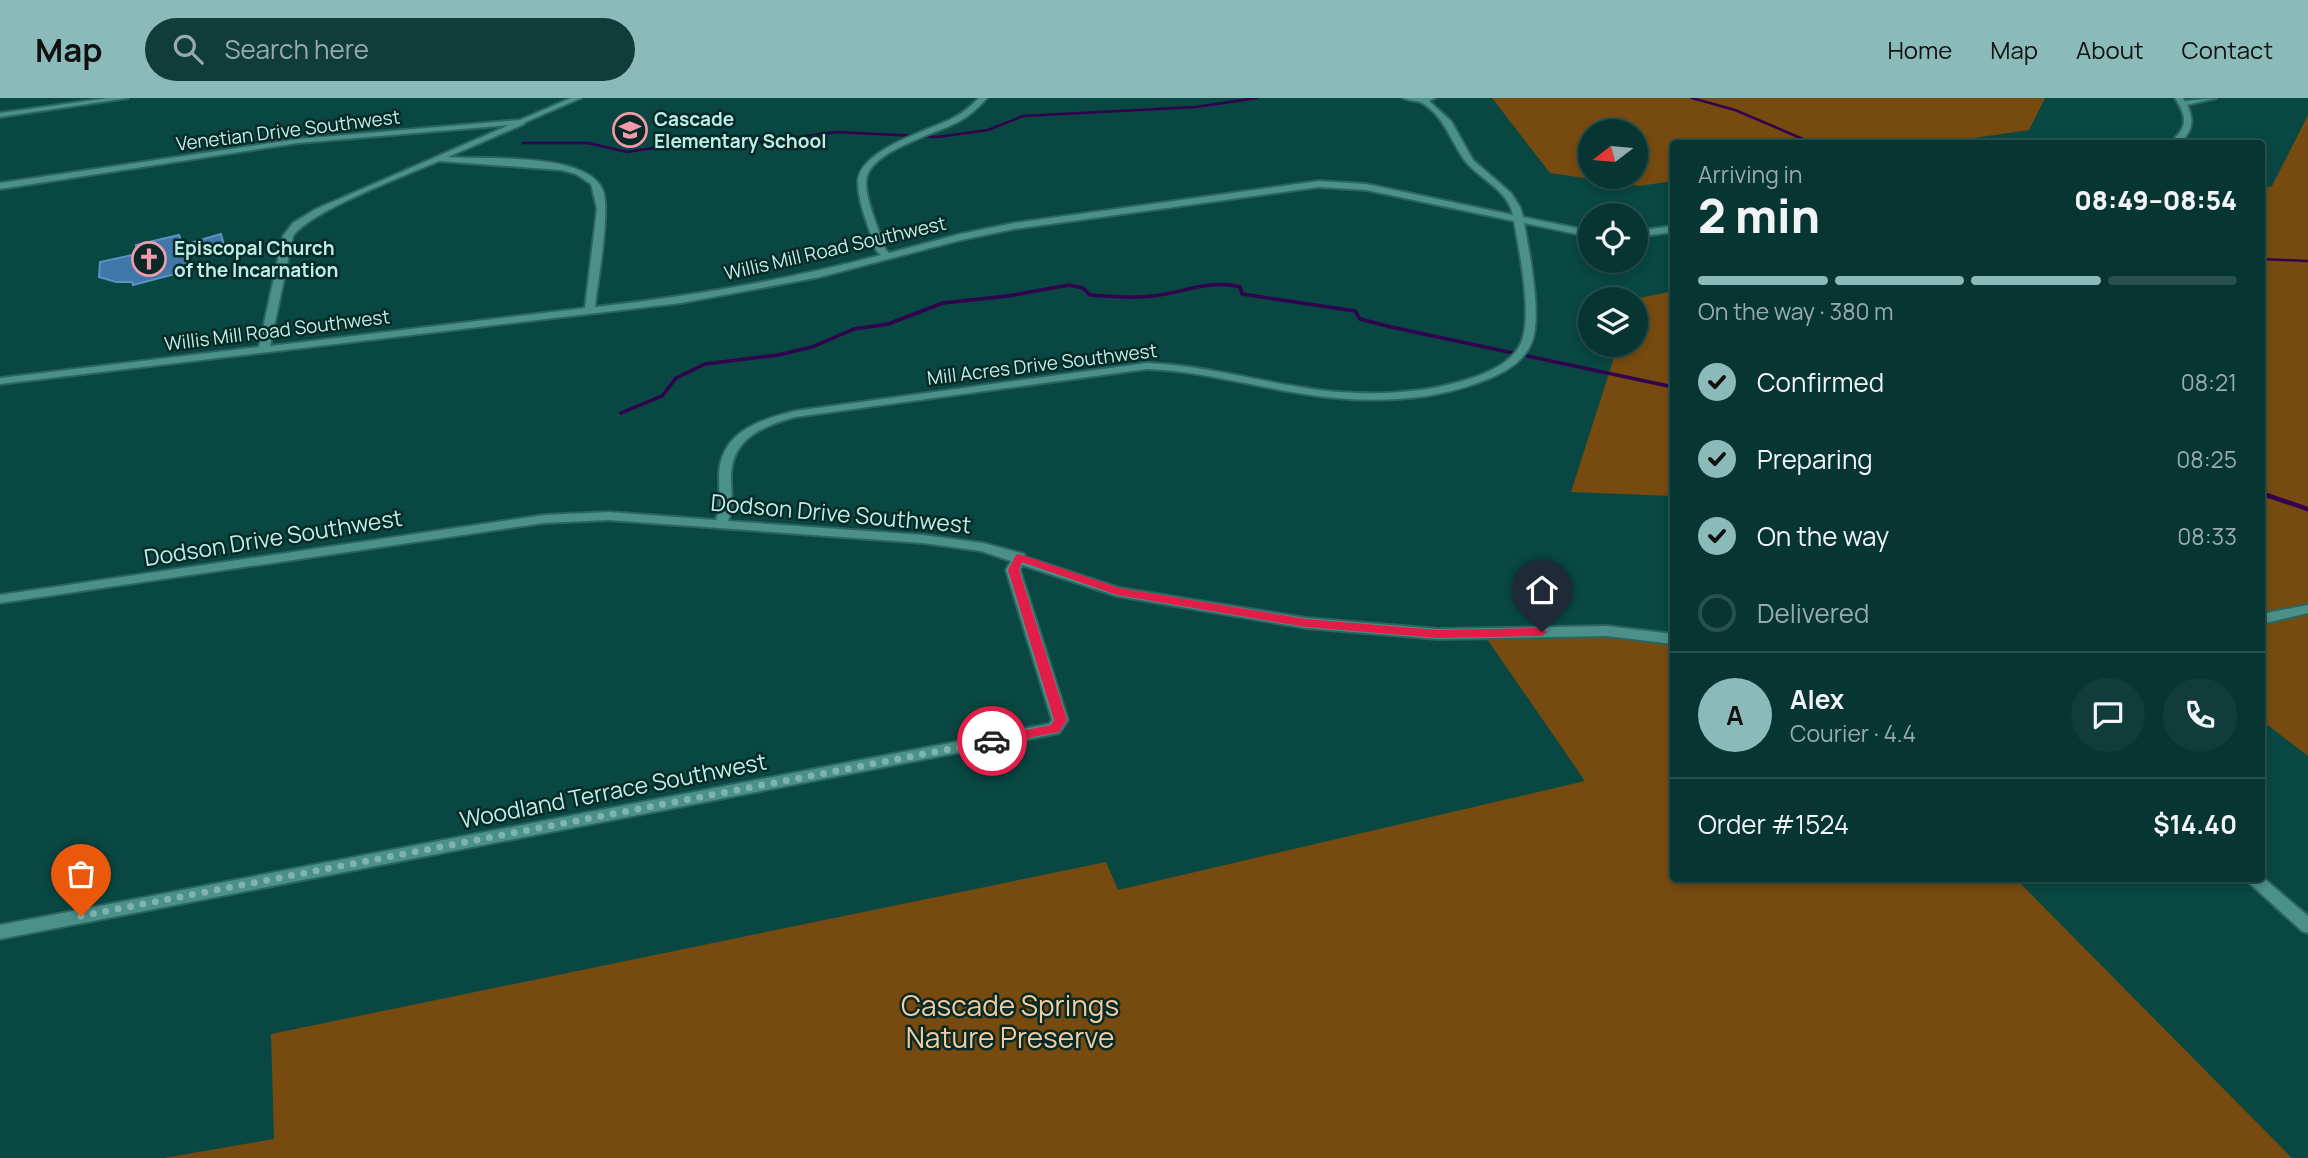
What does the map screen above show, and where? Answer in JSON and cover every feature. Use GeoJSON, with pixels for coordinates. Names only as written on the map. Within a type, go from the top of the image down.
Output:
{"type":"FeatureCollection","features":[{"type":"Feature","properties":{"kind":"street"},"geometry":{"type":"LineString","coordinates":[[0,115],[124,98]]}},
{"type":"Feature","properties":{"kind":"street","name":"Venetian Drive Southwest"},"geometry":{"type":"LineString","coordinates":[[0,186],[298,141],[521,122],[577,98]]}},
{"type":"Feature","properties":{"kind":"street"},"geometry":{"type":"LineString","coordinates":[[887,256],[881,250],[863,186],[866,169],[887,152],[964,115],[983,98]]}},
{"type":"Feature","properties":{"kind":"street","name":"Mill Acres Drive Southwest"},"geometry":{"type":"LineString","coordinates":[[720,522],[727,510],[724,464],[731,447],[757,426],[795,414],[1147,366],[1201,369],[1299,391],[1356,396],[1393,395],[1443,388],[1490,375],[1517,357],[1530,334],[1531,316],[1516,207],[1508,195],[1470,160],[1428,99],[1408,98]]}},
{"type":"Feature","properties":{"kind":"street"},"geometry":{"type":"LineString","coordinates":[[2180,100],[2194,103],[2212,98]]}},
{"type":"Feature","properties":{"kind":"street"},"geometry":{"type":"LineString","coordinates":[[2178,140],[2190,126],[2189,115],[2180,100]]}},
{"type":"Feature","properties":{"kind":"street"},"geometry":{"type":"LineString","coordinates":[[264,350],[288,236],[296,225],[319,211],[521,122]]}},
{"type":"Feature","properties":{"kind":"street"},"geometry":{"type":"LineString","coordinates":[[438,158],[554,166],[576,171],[592,179],[600,195],[601,209],[590,311]]}},
{"type":"Feature","properties":{"kind":"street","name":"Willis Mill Road Southwest"},"geometry":{"type":"LineString","coordinates":[[0,381],[590,311],[751,288],[960,236],[1014,226],[1319,184],[1366,187],[1578,232]]}},
{"type":"Feature","properties":{"kind":"street"},"geometry":{"type":"LineString","coordinates":[[1648,232],[1670,229]]}},
{"type":"Feature","properties":{"kind":"street","name":"Dodson Drive Southwest"},"geometry":{"type":"LineString","coordinates":[[0,599],[544,519],[609,516],[720,522],[923,539],[983,547],[1117,592],[1306,623],[1438,634],[1582,631],[1670,639]]}},
{"type":"Feature","properties":{"kind":"street","name":"Woodland Terrace Southwest"},"geometry":{"type":"LineString","coordinates":[[0,932],[1055,729],[1060,720],[1013,570],[1019,557]]}},
{"type":"Feature","properties":{"kind":"street"},"geometry":{"type":"LineString","coordinates":[[2265,618],[2308,609]]}},
{"type":"Feature","properties":{"kind":"street"},"geometry":{"type":"LineString","coordinates":[[2257,882],[2308,926]]}},
{"type":"Feature","properties":{"kind":"green space"},"geometry":{"type":"Polygon","coordinates":[[[1492,98],[2045,98],[2029,130],[1960,140],[1670,140],[1670,181],[1648,185],[1648,119],[1578,119],[1578,177],[1550,173],[1492,98]]]}},
{"type":"Feature","properties":{"kind":"green space"},"geometry":{"type":"Polygon","coordinates":[[[2308,115],[2308,756],[2265,723],[2265,187],[2272,186],[2308,115]]]}},
{"type":"Feature","properties":{"kind":"green space"},"geometry":{"type":"Polygon","coordinates":[[[1670,292],[1670,496],[1571,492],[1614,357],[1648,357],[1648,296],[1670,292]]]}},
{"type":"Feature","properties":{"kind":"green space","name":"Cascade Springs Nature Preserve"},"geometry":{"type":"Polygon","coordinates":[[[1634,634],[1670,640],[1670,882],[2019,882],[2292,1158],[164,1158],[274,1139],[271,1034],[1106,862],[1118,890],[1585,781],[1487,639],[1634,634]]]}},
{"type":"Feature","properties":{"kind":"building","name":"Episcopal Church of the Incarnation"},"geometry":{"type":"Polygon","coordinates":[[[221,234],[225,249],[187,257],[190,270],[133,285],[132,282],[116,282],[99,277],[100,262],[137,254],[136,245],[179,235],[183,245],[221,234]]]}},
{"type":"Feature","properties":{"kind":"waterway"},"geometry":{"type":"LineString","coordinates":[[523,143],[588,143],[627,152],[679,144],[759,142],[837,132],[938,137],[988,130],[1023,116],[1196,107],[1257,98]]}},
{"type":"Feature","properties":{"kind":"waterway"},"geometry":{"type":"LineString","coordinates":[[1692,98],[1735,110],[1804,140]]}},
{"type":"Feature","properties":{"kind":"waterway"},"geometry":{"type":"LineString","coordinates":[[2265,259],[2308,261]]}},
{"type":"Feature","properties":{"kind":"waterway"},"geometry":{"type":"LineString","coordinates":[[621,413],[662,396],[676,378],[705,364],[778,355],[812,347],[854,329],[888,324],[943,303],[1008,296],[1069,285],[1083,288],[1090,295],[1128,297],[1229,285],[1240,287],[1242,294],[1355,311],[1360,319],[1391,327],[1670,386]]}},
{"type":"Feature","properties":{"kind":"waterway"},"geometry":{"type":"LineString","coordinates":[[2265,494],[2272,497]]}},
{"type":"Feature","properties":{"kind":"waterway"},"geometry":{"type":"LineString","coordinates":[[2266,495],[2272,497]]}},
{"type":"Feature","properties":{"kind":"waterway"},"geometry":{"type":"LineString","coordinates":[[2272,497],[2308,509]]}},
{"type":"Feature","properties":{"kind":"way so far"},"geometry":{"type":"LineString","coordinates":[[81,916],[992,741]]}},
{"type":"Feature","properties":{"kind":"place","name":"Cascade Elementary School"},"geometry":{"type":"Point","coordinates":[630,130]}},
{"type":"Feature","properties":{"kind":"place","name":"Episcopal Church of the Incarnation"},"geometry":{"type":"Point","coordinates":[149,259]}},
{"type":"Feature","properties":{"kind":"route"},"geometry":{"type":"LineString","coordinates":[[992,741],[1055,729],[1060,720],[1013,570],[1019,557],[1117,592],[1306,623],[1438,634],[1542,632]]}}]}
